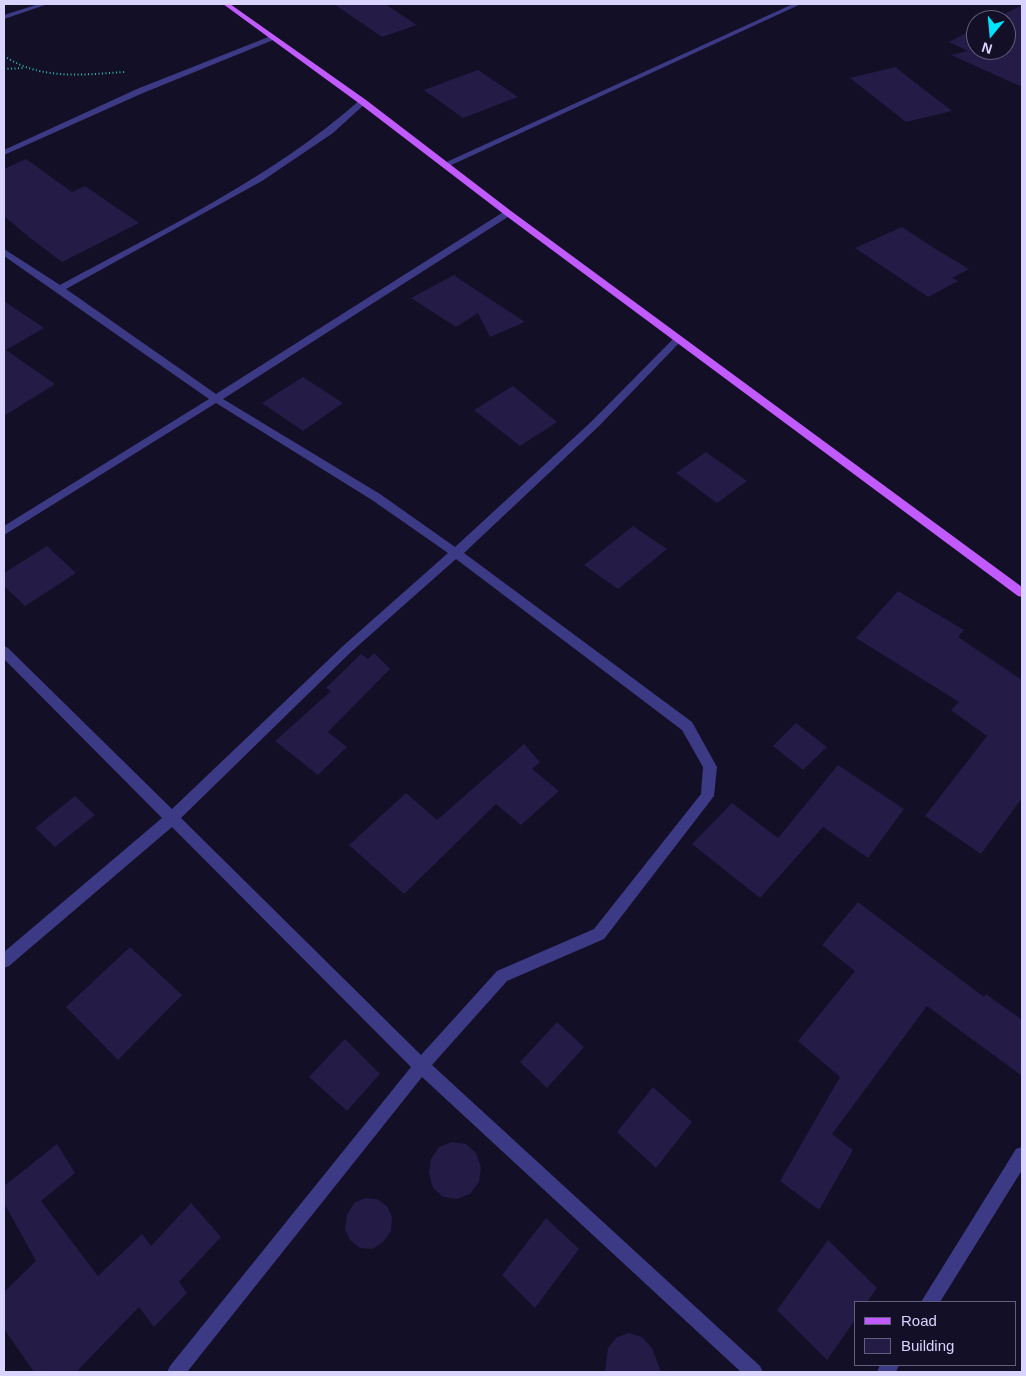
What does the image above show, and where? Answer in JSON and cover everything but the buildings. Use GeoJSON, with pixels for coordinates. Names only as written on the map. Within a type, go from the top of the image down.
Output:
{"type":"FeatureCollection","features":[{"type":"Feature","properties":{"kind":"main road"},"geometry":{"type":"LineString","coordinates":[[226,4],[363,102],[678,340],[1022,592]]}},
{"type":"Feature","properties":{"kind":"street"},"geometry":{"type":"LineString","coordinates":[[4,17],[45,4]]}},
{"type":"Feature","properties":{"kind":"street"},"geometry":{"type":"LineString","coordinates":[[444,165],[798,4]]}},
{"type":"Feature","properties":{"kind":"street"},"geometry":{"type":"LineString","coordinates":[[4,153],[140,91],[274,38]]}},
{"type":"Feature","properties":{"kind":"street"},"geometry":{"type":"LineString","coordinates":[[60,289],[259,179],[330,131],[363,102]]}},
{"type":"Feature","properties":{"kind":"street"},"geometry":{"type":"LineString","coordinates":[[4,531],[347,317],[508,213]]}},
{"type":"Feature","properties":{"kind":"street"},"geometry":{"type":"LineString","coordinates":[[4,252],[60,289],[216,399],[376,497],[456,553],[687,726],[710,767],[707,796],[599,934],[502,976],[421,1066],[176,1372]]}},
{"type":"Feature","properties":{"kind":"street"},"geometry":{"type":"LineString","coordinates":[[4,961],[172,818],[347,649],[456,553],[595,424],[678,340]]}},
{"type":"Feature","properties":{"kind":"street"},"geometry":{"type":"LineString","coordinates":[[4,651],[421,1066],[754,1372]]}},
{"type":"Feature","properties":{"kind":"street"},"geometry":{"type":"LineString","coordinates":[[931,1301],[1022,1155]]}},
{"type":"Feature","properties":{"kind":"path"},"geometry":{"type":"LineString","coordinates":[[4,56],[25,68]]}},
{"type":"Feature","properties":{"kind":"path"},"geometry":{"type":"LineString","coordinates":[[4,69],[25,68],[56,73],[95,74],[125,72]]}}]}
